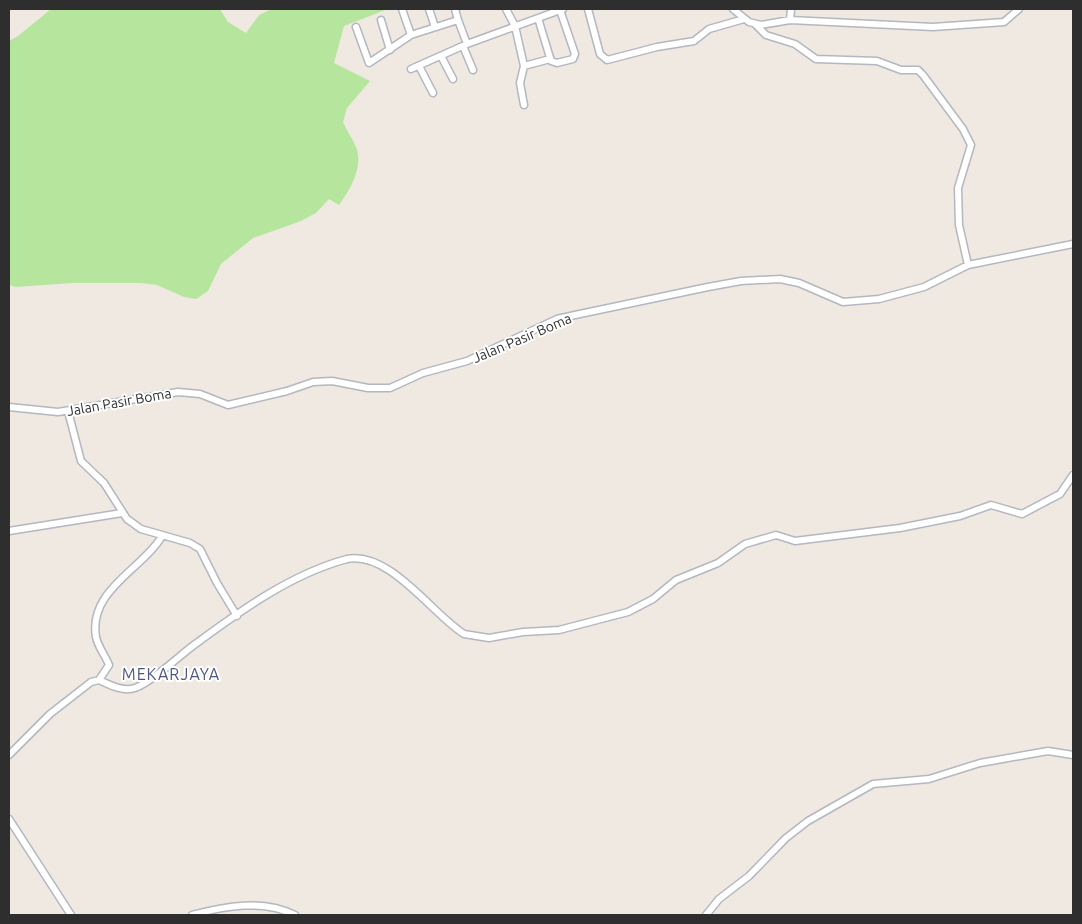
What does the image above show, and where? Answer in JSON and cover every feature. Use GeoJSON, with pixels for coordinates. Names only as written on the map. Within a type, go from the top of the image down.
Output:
{"type":"FeatureCollection","features":[{"type":"Feature","properties":{"kind":"street"},"geometry":{"type":"LineString","coordinates":[[402,9],[411,35]]}},
{"type":"Feature","properties":{"kind":"street"},"geometry":{"type":"LineString","coordinates":[[429,9],[435,27]]}},
{"type":"Feature","properties":{"kind":"street"},"geometry":{"type":"LineString","coordinates":[[455,9],[473,70]]}},
{"type":"Feature","properties":{"kind":"street"},"geometry":{"type":"LineString","coordinates":[[506,9],[515,26],[524,66],[520,83],[524,105]]}},
{"type":"Feature","properties":{"kind":"street"},"geometry":{"type":"LineString","coordinates":[[411,69],[465,45],[562,9],[574,56],[572,59],[557,63],[550,59],[538,18]]}},
{"type":"Feature","properties":{"kind":"street"},"geometry":{"type":"LineString","coordinates":[[588,9],[600,54],[607,60],[658,47],[694,41],[709,29],[744,18]]}},
{"type":"Feature","properties":{"kind":"street"},"geometry":{"type":"LineString","coordinates":[[733,9],[755,24],[766,35],[795,44],[816,59],[877,61],[901,70],[918,70],[923,75],[963,130],[970,146],[958,188],[959,225],[968,265]]}},
{"type":"Feature","properties":{"kind":"street"},"geometry":{"type":"LineString","coordinates":[[790,20],[791,9]]}},
{"type":"Feature","properties":{"kind":"street"},"geometry":{"type":"LineString","coordinates":[[755,24],[790,20],[927,27],[991,25],[1004,22],[1019,9]]}},
{"type":"Feature","properties":{"kind":"street"},"geometry":{"type":"LineString","coordinates":[[381,20],[390,50]]}},
{"type":"Feature","properties":{"kind":"street"},"geometry":{"type":"LineString","coordinates":[[356,27],[368,62],[373,62],[411,35],[458,20]]}},
{"type":"Feature","properties":{"kind":"street"},"geometry":{"type":"LineString","coordinates":[[441,56],[453,79]]}},
{"type":"Feature","properties":{"kind":"street"},"geometry":{"type":"LineString","coordinates":[[524,66],[550,59]]}},
{"type":"Feature","properties":{"kind":"street"},"geometry":{"type":"LineString","coordinates":[[419,66],[434,93]]}},
{"type":"Feature","properties":{"kind":"street","name":"Jalan Pasir Boma"},"geometry":{"type":"LineString","coordinates":[[9,407],[58,412],[178,392],[200,394],[228,404],[287,391],[313,382],[332,381],[368,388],[390,388],[423,373],[467,361],[557,319],[575,315],[741,281],[780,279],[799,283],[833,300],[843,302],[880,299],[924,287],[968,265],[1073,244]]}},
{"type":"Feature","properties":{"kind":"street"},"geometry":{"type":"LineString","coordinates":[[68,411],[81,461],[104,483],[122,513],[136,527],[190,543],[200,549],[217,583],[237,616]]}},
{"type":"Feature","properties":{"kind":"street"},"geometry":{"type":"LineString","coordinates":[[9,755],[73,695],[91,682],[99,680],[118,688],[130,689],[139,686],[195,644],[284,585],[340,560],[357,558],[404,579],[448,622],[469,637],[489,638],[523,632],[559,630],[634,609],[653,599],[676,580],[714,565],[745,544],[776,536],[795,541],[900,528],[960,516],[991,505],[1022,514],[1060,494],[1073,475]]}},
{"type":"Feature","properties":{"kind":"street"},"geometry":{"type":"LineString","coordinates":[[9,530],[122,513]]}},
{"type":"Feature","properties":{"kind":"street"},"geometry":{"type":"LineString","coordinates":[[99,680],[109,665],[96,636],[97,618],[100,610],[118,580],[157,545],[162,536]]}},
{"type":"Feature","properties":{"kind":"street"},"geometry":{"type":"LineString","coordinates":[[706,915],[718,899],[750,876],[786,838],[808,821],[874,784],[930,779],[980,763],[1048,751],[1073,755]]}},
{"type":"Feature","properties":{"kind":"street"},"geometry":{"type":"LineString","coordinates":[[9,819],[71,915]]}},
{"type":"Feature","properties":{"kind":"street"},"geometry":{"type":"LineString","coordinates":[[192,915],[224,907],[251,905],[279,908],[295,915]]}},
{"type":"Feature","properties":{"kind":"green space"},"geometry":{"type":"Polygon","coordinates":[[[51,9],[220,9],[228,22],[246,33],[259,15],[272,9],[388,9],[344,26],[334,63],[370,81],[347,108],[343,122],[356,147],[358,162],[355,178],[343,199],[339,205],[329,199],[316,213],[301,221],[253,238],[221,264],[208,291],[196,299],[184,297],[157,285],[141,283],[72,283],[16,287],[9,285],[9,41],[51,9]]]}},
{"type":"Feature","properties":{"kind":"district","name":"MEKARJAYA"},"geometry":{"type":"Point","coordinates":[171,674]}}]}
